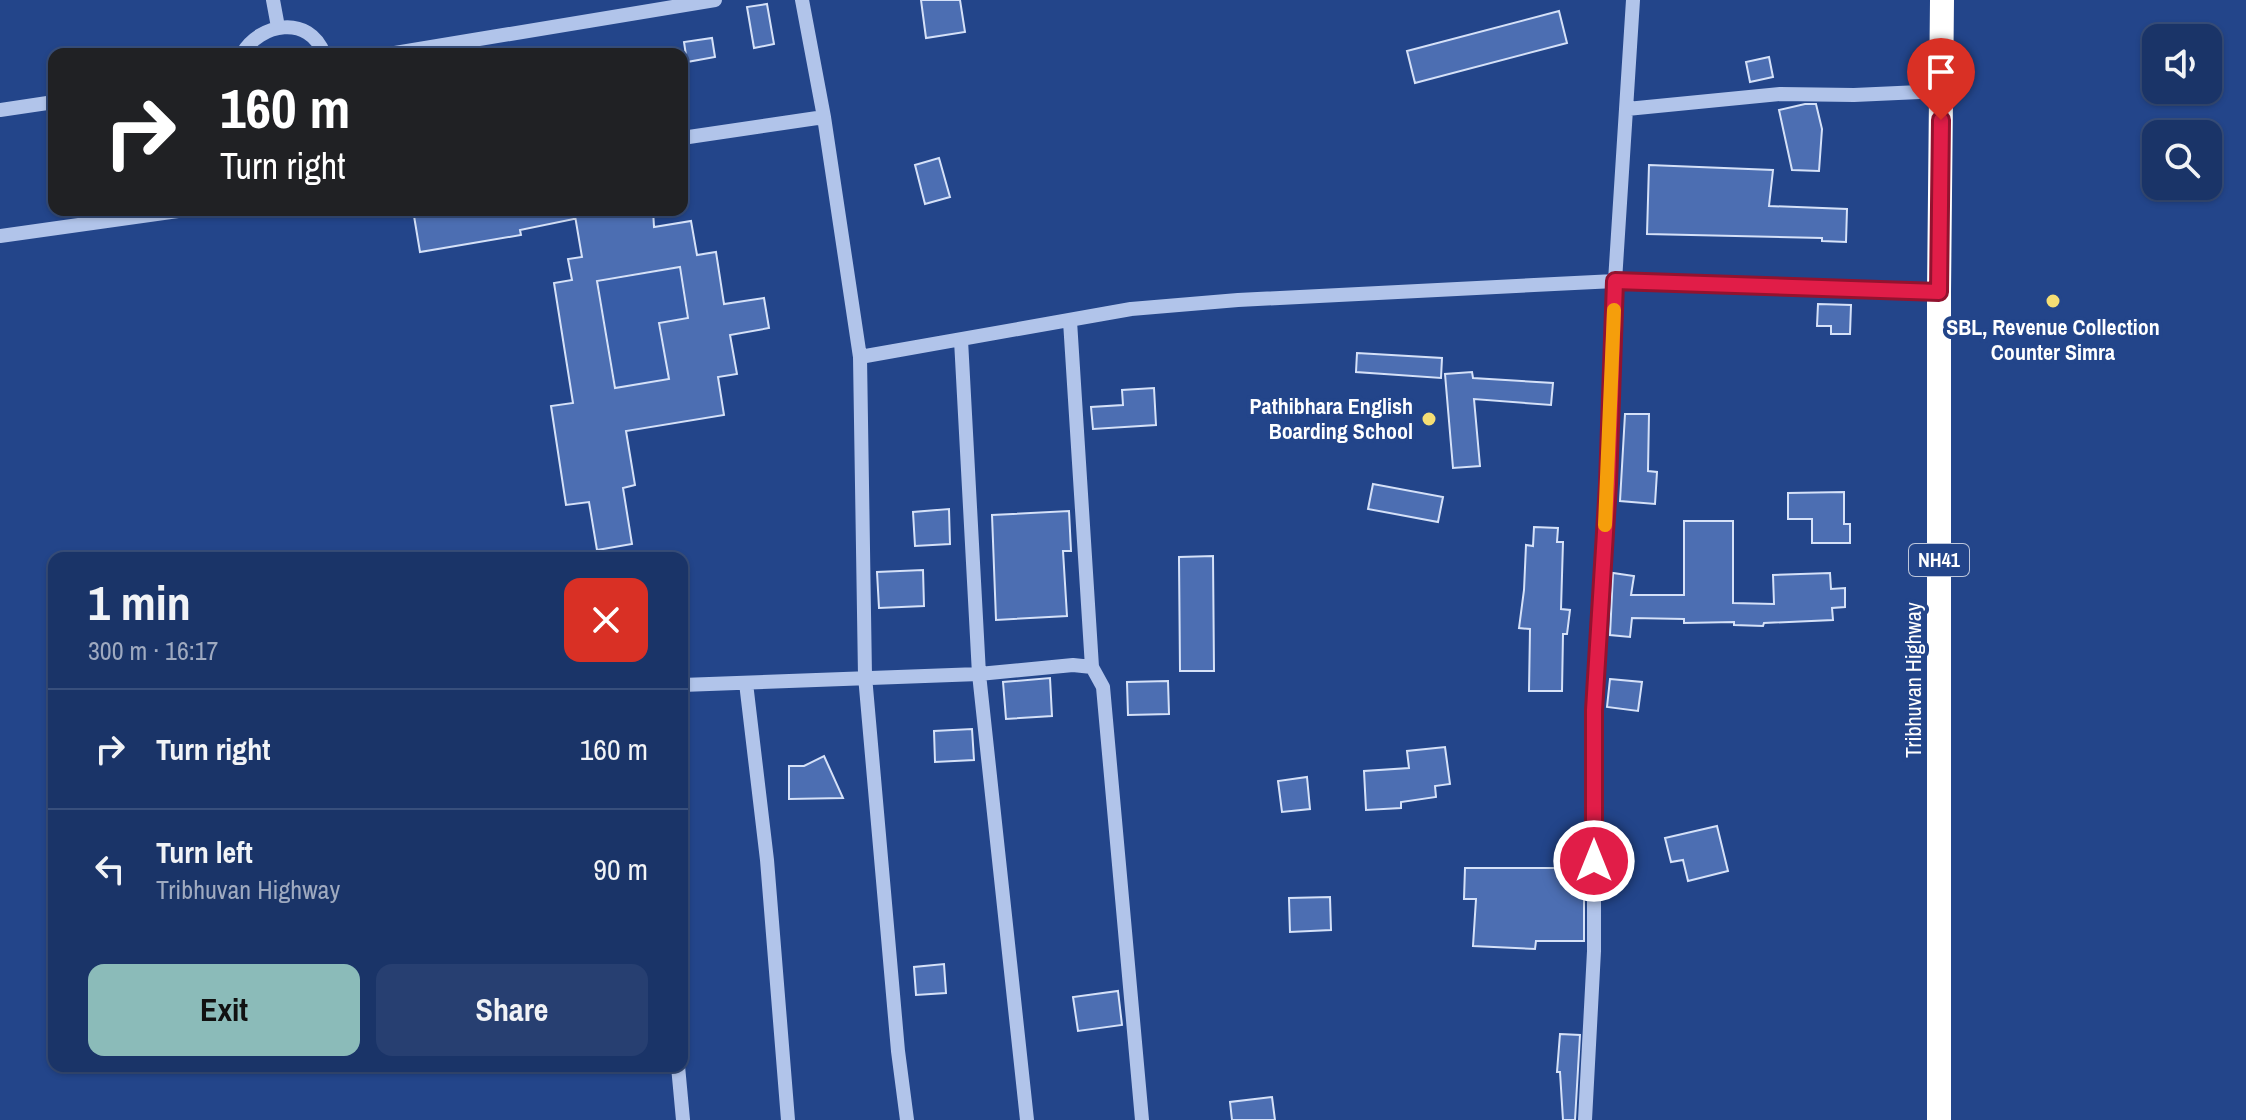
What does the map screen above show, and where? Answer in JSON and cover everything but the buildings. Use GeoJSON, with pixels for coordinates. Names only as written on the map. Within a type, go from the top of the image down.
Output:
{"type":"FeatureCollection","features":[{"type":"Feature","properties":{"kind":"highway","name":"Tribhuvan Highway"},"geometry":{"type":"LineString","coordinates":[[1939,1120],[1942,0]]}},
{"type":"Feature","properties":{"kind":"street"},"geometry":{"type":"LineString","coordinates":[[273,0],[278,27]]}},
{"type":"Feature","properties":{"kind":"street"},"geometry":{"type":"LineString","coordinates":[[425,48],[715,0]]}},
{"type":"Feature","properties":{"kind":"street"},"geometry":{"type":"LineString","coordinates":[[802,0],[824,117],[860,357],[865,676],[898,1051],[907,1120]]}},
{"type":"Feature","properties":{"kind":"street"},"geometry":{"type":"LineString","coordinates":[[1585,1120],[1594,951],[1594,710],[1608,484],[1615,281],[1633,0]]}},
{"type":"Feature","properties":{"kind":"street"},"geometry":{"type":"LineString","coordinates":[[246,48],[262,32],[278,27],[295,28],[311,36],[320,48]]}},
{"type":"Feature","properties":{"kind":"street"},"geometry":{"type":"LineString","coordinates":[[1627,109],[1780,94],[1942,91]]}},
{"type":"Feature","properties":{"kind":"street"},"geometry":{"type":"LineString","coordinates":[[0,110],[48,103]]}},
{"type":"Feature","properties":{"kind":"street"},"geometry":{"type":"LineString","coordinates":[[688,137],[824,117]]}},
{"type":"Feature","properties":{"kind":"street"},"geometry":{"type":"LineString","coordinates":[[0,236],[142,216]]}},
{"type":"Feature","properties":{"kind":"street"},"geometry":{"type":"LineString","coordinates":[[860,357],[1131,309],[1238,300],[1615,281],[1939,292]]}},
{"type":"Feature","properties":{"kind":"street"},"geometry":{"type":"LineString","coordinates":[[1070,321],[1092,667],[1103,687],[1142,1120]]}},
{"type":"Feature","properties":{"kind":"street"},"geometry":{"type":"LineString","coordinates":[[961,340],[979,674],[1027,1120]]}},
{"type":"Feature","properties":{"kind":"street"},"geometry":{"type":"LineString","coordinates":[[688,685],[979,674],[1073,665],[1092,667]]}},
{"type":"Feature","properties":{"kind":"street"},"geometry":{"type":"LineString","coordinates":[[746,683],[767,860],[788,1120]]}},
{"type":"Feature","properties":{"kind":"street"},"geometry":{"type":"LineString","coordinates":[[679,1072],[683,1120]]}},
{"type":"Feature","properties":{"kind":"shaded area"},"geometry":{"type":"Polygon","coordinates":[[[679,268],[687,318],[658,324],[664,354],[692,350],[696,374],[616,388],[598,282],[679,268]]]}},
{"type":"Feature","properties":{"kind":"slow traffic"},"geometry":{"type":"LineString","coordinates":[[1605,525],[1614,310]]}},
{"type":"Feature","properties":{"kind":"place","name":"SBL, Revenue Collection Counter Simra"},"geometry":{"type":"Point","coordinates":[2053,301]}},
{"type":"Feature","properties":{"kind":"place","name":"Pathibhara English Boarding School"},"geometry":{"type":"Point","coordinates":[1429,419]}},
{"type":"Feature","properties":{"kind":"route"},"geometry":{"type":"LineString","coordinates":[[1594,861],[1594,710],[1608,484],[1615,281],[1939,292],[1941,120]]}}]}
